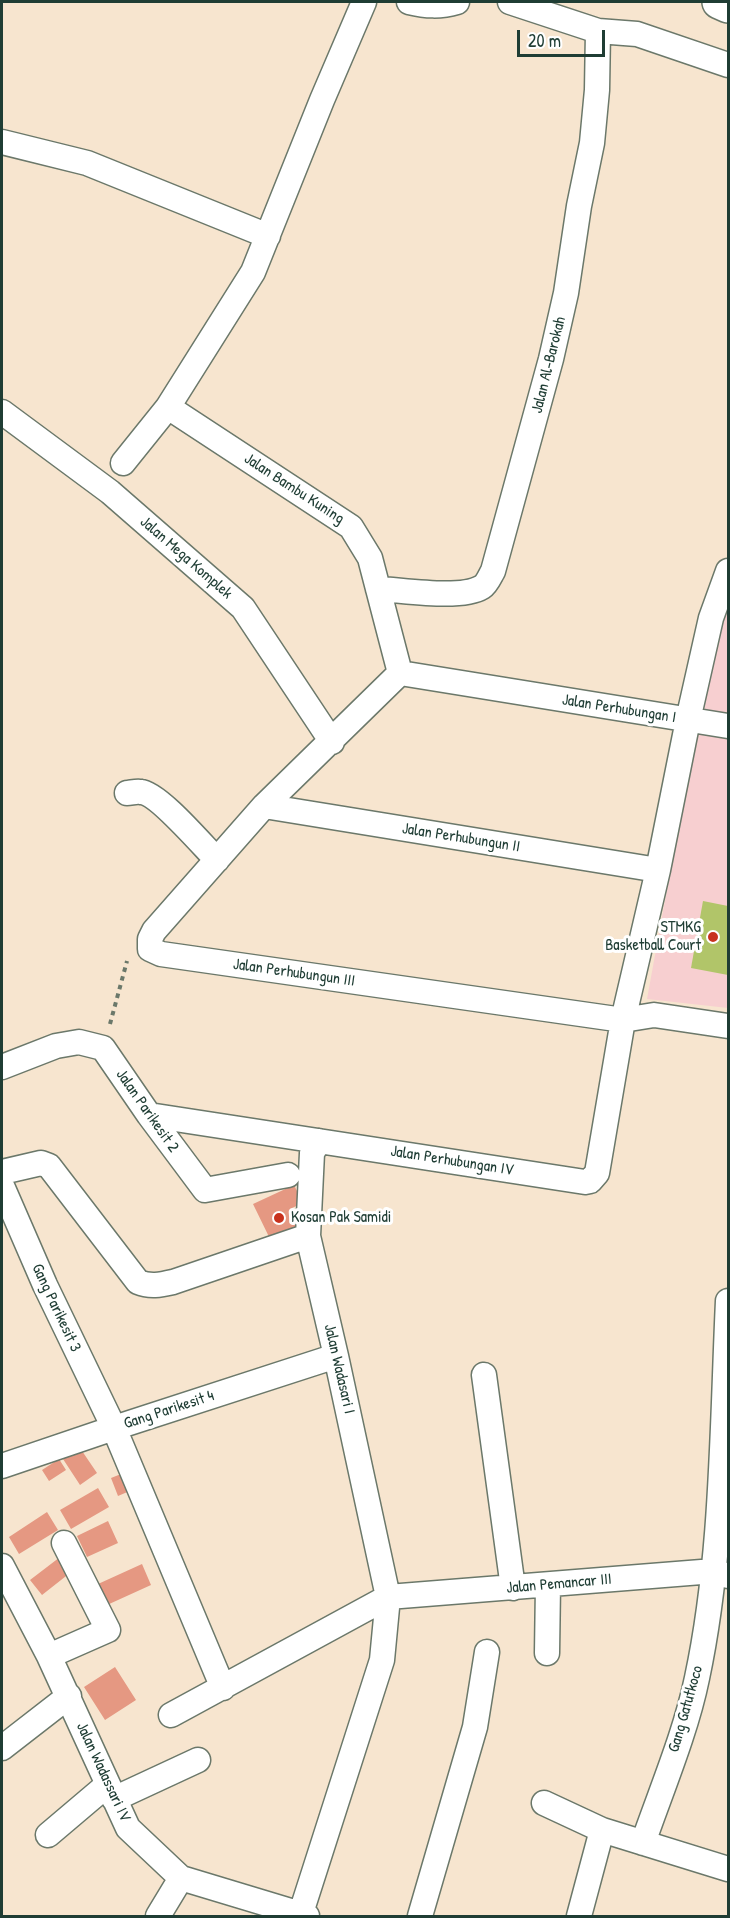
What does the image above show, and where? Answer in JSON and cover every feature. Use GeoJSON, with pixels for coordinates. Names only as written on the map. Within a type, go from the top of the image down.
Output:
{"type":"FeatureCollection","features":[{"type":"Feature","properties":{"kind":"highway"},"geometry":{"type":"LineString","coordinates":[[719,2],[729,6]]}},
{"type":"Feature","properties":{"kind":"street"},"geometry":{"type":"LineString","coordinates":[[123,463],[168,407],[253,272],[364,2]]}},
{"type":"Feature","properties":{"kind":"street"},"geometry":{"type":"LineString","coordinates":[[409,2],[424,6],[444,6],[457,2]]}},
{"type":"Feature","properties":{"kind":"street"},"geometry":{"type":"LineString","coordinates":[[510,2],[598,31],[637,34],[729,65]]}},
{"type":"Feature","properties":{"kind":"street","name":"Jalan Al-Barokah"},"geometry":{"type":"LineString","coordinates":[[378,589],[454,594],[484,586],[493,571],[548,370],[566,293],[579,206],[592,143],[597,90],[598,31]]}},
{"type":"Feature","properties":{"kind":"street"},"geometry":{"type":"LineString","coordinates":[[2,142],[87,163],[268,236]]}},
{"type":"Feature","properties":{"kind":"street","name":"Jalan Bambu Kuning"},"geometry":{"type":"LineString","coordinates":[[168,407],[351,527],[370,558],[400,673]]}},
{"type":"Feature","properties":{"kind":"street","name":"Jalan Mega Komplek"},"geometry":{"type":"LineString","coordinates":[[2,412],[110,492],[243,608],[332,742]]}},
{"type":"Feature","properties":{"kind":"street"},"geometry":{"type":"LineString","coordinates":[[729,571],[711,618],[688,720],[729,726]]}},
{"type":"Feature","properties":{"kind":"street"},"geometry":{"type":"LineString","coordinates":[[150,939],[154,931],[264,806],[400,673]]}},
{"type":"Feature","properties":{"kind":"street","name":"Jalan Perhubungan I"},"geometry":{"type":"LineString","coordinates":[[400,673],[688,720],[658,870],[623,1020]]}},
{"type":"Feature","properties":{"kind":"street"},"geometry":{"type":"LineString","coordinates":[[127,793],[141,792],[151,795],[217,860]]}},
{"type":"Feature","properties":{"kind":"street","name":"Jalan Perhubungun II"},"geometry":{"type":"LineString","coordinates":[[264,806],[658,870]]}},
{"type":"Feature","properties":{"kind":"street","name":"Jalan Perhubungun III"},"geometry":{"type":"LineString","coordinates":[[150,939],[150,949],[161,954],[623,1020]]}},
{"type":"Feature","properties":{"kind":"street"},"geometry":{"type":"LineString","coordinates":[[623,1020],[654,1015],[729,1026]]}},
{"type":"Feature","properties":{"kind":"street","name":"Jalan Perhubungan IV"},"geometry":{"type":"LineString","coordinates":[[149,1115],[588,1182],[597,1173],[623,1020]]}},
{"type":"Feature","properties":{"kind":"street"},"geometry":{"type":"LineString","coordinates":[[2,1066],[56,1046],[79,1042],[103,1048]]}},
{"type":"Feature","properties":{"kind":"street","name":"Jalan Parikesit 2"},"geometry":{"type":"LineString","coordinates":[[103,1048],[149,1115],[206,1191],[288,1175]]}},
{"type":"Feature","properties":{"kind":"street","name":"Jalan Wadasari I"},"geometry":{"type":"LineString","coordinates":[[303,1916],[382,1660],[388,1597],[308,1236],[312,1153],[319,1141]]}},
{"type":"Feature","properties":{"kind":"street"},"geometry":{"type":"LineString","coordinates":[[2,1172],[41,1164],[49,1166],[138,1282],[146,1285],[158,1286],[173,1282],[308,1236]]}},
{"type":"Feature","properties":{"kind":"street","name":"Gang Parikesit 3"},"geometry":{"type":"LineString","coordinates":[[2,1186],[45,1285],[114,1428],[223,1688]]}},
{"type":"Feature","properties":{"kind":"street","name":"Gang Gatutkoco"},"geometry":{"type":"LineString","coordinates":[[643,1843],[690,1704],[721,1574],[729,1301]]}},
{"type":"Feature","properties":{"kind":"street","name":"Gang Parikesit 4"},"geometry":{"type":"LineString","coordinates":[[2,1467],[336,1356]]}},
{"type":"Feature","properties":{"kind":"street"},"geometry":{"type":"LineString","coordinates":[[484,1375],[513,1588]]}},
{"type":"Feature","properties":{"kind":"street"},"geometry":{"type":"LineString","coordinates":[[50,1656],[108,1630],[64,1543]]}},
{"type":"Feature","properties":{"kind":"street","name":"Jalan Wadassari IV"},"geometry":{"type":"LineString","coordinates":[[2,1566],[50,1656],[128,1827],[181,1878],[303,1916]]}},
{"type":"Feature","properties":{"kind":"street","name":"Jalan Pemancar III"},"geometry":{"type":"LineString","coordinates":[[388,1597],[721,1574]]}},
{"type":"Feature","properties":{"kind":"street"},"geometry":{"type":"LineString","coordinates":[[547,1653],[548,1585]]}},
{"type":"Feature","properties":{"kind":"street"},"geometry":{"type":"LineString","coordinates":[[171,1715],[388,1597]]}},
{"type":"Feature","properties":{"kind":"street"},"geometry":{"type":"LineString","coordinates":[[420,1917],[475,1727],[487,1652]]}},
{"type":"Feature","properties":{"kind":"street"},"geometry":{"type":"LineString","coordinates":[[2,1748],[69,1696]]}},
{"type":"Feature","properties":{"kind":"street"},"geometry":{"type":"LineString","coordinates":[[48,1835],[111,1792],[198,1760]]}},
{"type":"Feature","properties":{"kind":"street"},"geometry":{"type":"LineString","coordinates":[[544,1803],[602,1830],[729,1869]]}},
{"type":"Feature","properties":{"kind":"street"},"geometry":{"type":"LineString","coordinates":[[579,1917],[602,1830]]}},
{"type":"Feature","properties":{"kind":"street"},"geometry":{"type":"LineString","coordinates":[[158,1917],[181,1878]]}},
{"type":"Feature","properties":{"kind":"path"},"geometry":{"type":"LineString","coordinates":[[103,1048],[128,959],[150,939]]}},
{"type":"Feature","properties":{"kind":"shaded area"},"geometry":{"type":"Polygon","coordinates":[[[728,556],[728,1008],[647,999],[728,556]]]}},
{"type":"Feature","properties":{"kind":"green space","name":"STMKG Basketball Court"},"geometry":{"type":"Polygon","coordinates":[[[703,901],[728,906],[728,975],[691,968],[703,901]]]}},
{"type":"Feature","properties":{"kind":"building","name":"Kosan Pak Samidi"},"geometry":{"type":"Polygon","coordinates":[[[294,1185],[303,1203],[292,1208],[302,1229],[272,1243],[253,1204],[294,1185]]]}},
{"type":"Feature","properties":{"kind":"building"},"geometry":{"type":"Polygon","coordinates":[[[80,1448],[97,1473],[80,1485],[63,1459],[80,1448]]]}},
{"type":"Feature","properties":{"kind":"building"},"geometry":{"type":"Polygon","coordinates":[[[59,1459],[66,1470],[49,1481],[42,1470],[59,1459]]]}},
{"type":"Feature","properties":{"kind":"building"},"geometry":{"type":"Polygon","coordinates":[[[126,1472],[132,1490],[118,1496],[111,1478],[126,1472]]]}},
{"type":"Feature","properties":{"kind":"building"},"geometry":{"type":"Polygon","coordinates":[[[98,1488],[109,1507],[71,1529],[60,1510],[98,1488]]]}},
{"type":"Feature","properties":{"kind":"building"},"geometry":{"type":"Polygon","coordinates":[[[47,1512],[58,1530],[19,1554],[9,1537],[47,1512]]]}},
{"type":"Feature","properties":{"kind":"building"},"geometry":{"type":"Polygon","coordinates":[[[108,1521],[118,1543],[87,1557],[77,1536],[108,1521]]]}},
{"type":"Feature","properties":{"kind":"building"},"geometry":{"type":"Polygon","coordinates":[[[64,1554],[75,1569],[42,1595],[30,1580],[64,1554]]]}},
{"type":"Feature","properties":{"kind":"building"},"geometry":{"type":"Polygon","coordinates":[[[142,1564],[151,1585],[107,1605],[98,1584],[142,1564]]]}},
{"type":"Feature","properties":{"kind":"building"},"geometry":{"type":"Polygon","coordinates":[[[115,1667],[136,1700],[105,1720],[84,1687],[115,1667]]]}},
{"type":"Feature","properties":{"kind":"place","name":"STMKG Basketball Court"},"geometry":{"type":"Point","coordinates":[713,937]}},
{"type":"Feature","properties":{"kind":"place","name":"Kosan Pak Samidi"},"geometry":{"type":"Point","coordinates":[279,1218]}}]}
